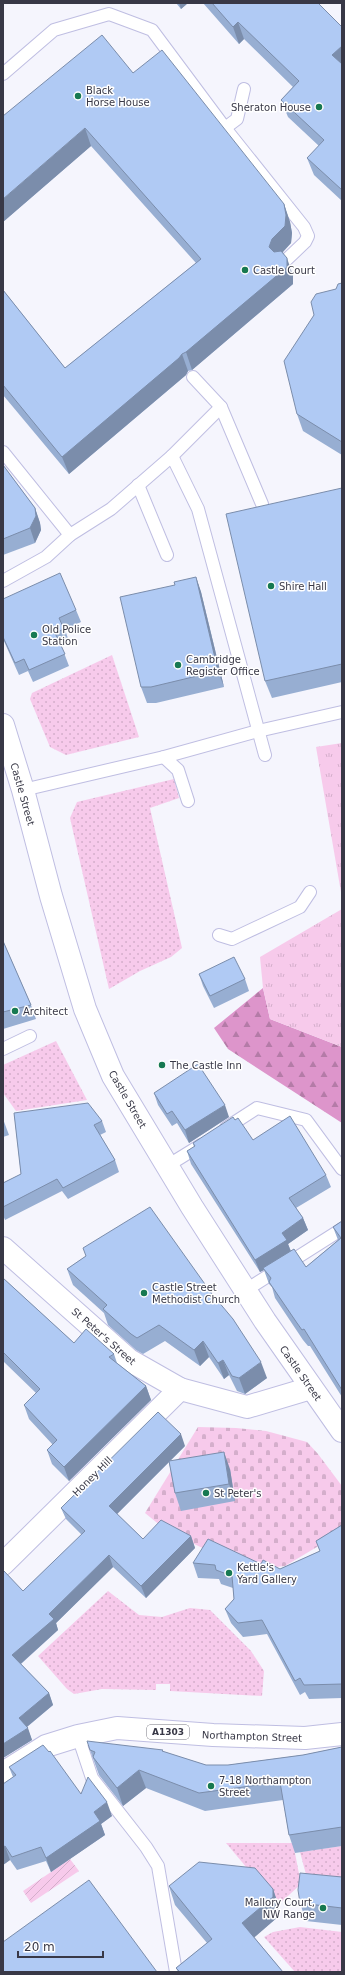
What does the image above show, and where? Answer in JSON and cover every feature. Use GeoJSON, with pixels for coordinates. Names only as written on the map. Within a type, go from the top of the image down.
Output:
{"type":"FeatureCollection","features":[{"type":"Feature","properties":{"kind":"street","name":"Castle Street"},"geometry":{"type":"LineString","coordinates":[[3,725],[23,790],[51,896],[85,1009],[113,1076],[167,1166],[246,1290],[311,1388],[342,1431]]}},
{"type":"Feature","properties":{"kind":"street","name":"St Peter's Street"},"geometry":{"type":"LineString","coordinates":[[3,1248],[129,1360],[180,1389],[247,1407],[311,1388]]}},
{"type":"Feature","properties":{"kind":"street","name":"Honey Hill"},"geometry":{"type":"LineString","coordinates":[[3,1564],[180,1389]]}},
{"type":"Feature","properties":{"kind":"street","name":"Northampton Street"},"geometry":{"type":"LineString","coordinates":[[3,1773],[46,1746],[78,1736],[117,1728],[213,1735],[305,1738],[342,1734]]}},
{"type":"Feature","properties":{"kind":"lane"},"geometry":{"type":"LineString","coordinates":[[3,74],[54,30],[110,8],[152,30],[225,128],[304,227],[308,236],[306,242],[283,263]]}},
{"type":"Feature","properties":{"kind":"lane"},"geometry":{"type":"LineString","coordinates":[[225,128],[237,118],[244,89]]}},
{"type":"Feature","properties":{"kind":"lane"},"geometry":{"type":"LineString","coordinates":[[193,377],[220,407],[262,504]]}},
{"type":"Feature","properties":{"kind":"lane"},"geometry":{"type":"LineString","coordinates":[[3,581],[46,557],[70,534],[111,509],[172,456],[220,407]]}},
{"type":"Feature","properties":{"kind":"lane"},"geometry":{"type":"LineString","coordinates":[[3,452],[70,534]]}},
{"type":"Feature","properties":{"kind":"lane"},"geometry":{"type":"LineString","coordinates":[[172,456],[198,509],[265,755]]}},
{"type":"Feature","properties":{"kind":"lane"},"geometry":{"type":"LineString","coordinates":[[138,485],[167,555]]}},
{"type":"Feature","properties":{"kind":"lane"},"geometry":{"type":"LineString","coordinates":[[23,790],[164,757],[258,730],[342,712]]}},
{"type":"Feature","properties":{"kind":"lane"},"geometry":{"type":"LineString","coordinates":[[164,757],[178,770],[188,801]]}},
{"type":"Feature","properties":{"kind":"lane"},"geometry":{"type":"LineString","coordinates":[[219,935],[232,939],[294,910],[300,907],[310,892]]}},
{"type":"Feature","properties":{"kind":"lane"},"geometry":{"type":"LineString","coordinates":[[3,1049],[30,1036]]}},
{"type":"Feature","properties":{"kind":"lane"},"geometry":{"type":"LineString","coordinates":[[167,1166],[257,1108],[306,1120],[342,1169]]}},
{"type":"Feature","properties":{"kind":"lane"},"geometry":{"type":"LineString","coordinates":[[246,1290],[342,1229]]}},
{"type":"Feature","properties":{"kind":"lane"},"geometry":{"type":"LineString","coordinates":[[78,1736],[92,1778],[146,1847],[158,1866],[176,1972]]}},
{"type":"Feature","properties":{"kind":"green space"},"geometry":{"type":"Polygon","coordinates":[[[112,655],[139,737],[66,755],[50,747],[30,699],[32,693],[112,655]]]}},
{"type":"Feature","properties":{"kind":"green space"},"geometry":{"type":"Polygon","coordinates":[[[342,743],[342,898],[316,747],[342,743]]]}},
{"type":"Feature","properties":{"kind":"green space"},"geometry":{"type":"Polygon","coordinates":[[[174,779],[179,798],[150,808],[182,948],[171,957],[140,971],[109,989],[70,818],[77,802],[174,779]]]}},
{"type":"Feature","properties":{"kind":"green space"},"geometry":{"type":"Polygon","coordinates":[[[342,909],[342,1047],[270,1019],[263,988],[260,957],[342,909]]]}},
{"type":"Feature","properties":{"kind":"green space"},"geometry":{"type":"Polygon","coordinates":[[[263,988],[270,1019],[342,1047],[342,1123],[228,1049],[214,1028],[263,988]]]}},
{"type":"Feature","properties":{"kind":"green space"},"geometry":{"type":"Polygon","coordinates":[[[56,1041],[87,1100],[16,1111],[3,1093],[3,1065],[56,1041]]]}},
{"type":"Feature","properties":{"kind":"green space"},"geometry":{"type":"Polygon","coordinates":[[[198,1427],[236,1428],[266,1431],[307,1442],[342,1486],[342,1532],[285,1566],[266,1568],[213,1553],[167,1531],[145,1513],[198,1427]]]}},
{"type":"Feature","properties":{"kind":"green space"},"geometry":{"type":"Polygon","coordinates":[[[108,1591],[139,1615],[162,1617],[190,1608],[210,1610],[251,1651],[264,1671],[262,1696],[170,1691],[170,1684],[156,1684],[156,1690],[102,1689],[74,1694],[67,1689],[38,1656],[108,1591]]]}},
{"type":"Feature","properties":{"kind":"green space"},"geometry":{"type":"Polygon","coordinates":[[[226,1843],[293,1843],[301,1884],[278,1905],[226,1843]]]}},
{"type":"Feature","properties":{"kind":"green space"},"geometry":{"type":"Polygon","coordinates":[[[342,1846],[342,1885],[308,1882],[300,1852],[342,1846]]]}},
{"type":"Feature","properties":{"kind":"green space"},"geometry":{"type":"Polygon","coordinates":[[[70,1859],[79,1871],[31,1903],[23,1891],[70,1859]]]}},
{"type":"Feature","properties":{"kind":"green space"},"geometry":{"type":"Polygon","coordinates":[[[300,1927],[342,1932],[342,1972],[295,1972],[264,1937],[273,1932],[300,1927]]]}},
{"type":"Feature","properties":{"kind":"building","name":"Sheraton House"},"geometry":{"type":"Polygon","coordinates":[[[212,3],[318,3],[342,27],[342,46],[332,55],[342,64],[342,190],[307,158],[324,140],[281,100],[299,81],[238,22],[233,27],[212,3]]]}},
{"type":"Feature","properties":{"kind":"building"},"geometry":{"type":"Polygon","coordinates":[[[102,35],[133,73],[162,50],[284,204],[286,215],[285,226],[272,239],[269,247],[274,252],[281,251],[287,258],[287,267],[182,354],[62,457],[3,385],[3,290],[65,368],[201,259],[85,128],[3,199],[3,116],[102,35]]]}},
{"type":"Feature","properties":{"kind":"building"},"geometry":{"type":"Polygon","coordinates":[[[342,283],[342,442],[297,414],[284,361],[314,315],[311,302],[316,294],[336,289],[338,284],[342,283]]]}},
{"type":"Feature","properties":{"kind":"building"},"geometry":{"type":"Polygon","coordinates":[[[3,465],[35,508],[36,516],[30,528],[3,539],[3,465]]]}},
{"type":"Feature","properties":{"kind":"building","name":"Shire Hall"},"geometry":{"type":"Polygon","coordinates":[[[342,488],[342,664],[265,681],[226,514],[342,488]]]}},
{"type":"Feature","properties":{"kind":"building","name":"Old Police Station"},"geometry":{"type":"Polygon","coordinates":[[[60,573],[76,610],[59,618],[64,629],[55,633],[65,654],[29,670],[24,659],[15,663],[3,637],[3,599],[60,573]]]}},
{"type":"Feature","properties":{"kind":"building","name":"Cambridge Register Office"},"geometry":{"type":"Polygon","coordinates":[[[196,577],[218,671],[151,687],[141,687],[120,597],[175,585],[174,582],[196,577]]]}},
{"type":"Feature","properties":{"kind":"building"},"geometry":{"type":"Polygon","coordinates":[[[3,941],[31,1005],[3,1012],[3,941]]]}},
{"type":"Feature","properties":{"kind":"building"},"geometry":{"type":"Polygon","coordinates":[[[234,957],[245,979],[210,996],[199,974],[234,957]]]}},
{"type":"Feature","properties":{"kind":"building"},"geometry":{"type":"Polygon","coordinates":[[[198,1064],[225,1105],[185,1130],[172,1111],[167,1114],[154,1093],[198,1064]]]}},
{"type":"Feature","properties":{"kind":"building"},"geometry":{"type":"Polygon","coordinates":[[[88,1103],[102,1121],[94,1125],[115,1160],[63,1188],[57,1179],[3,1207],[3,1183],[21,1174],[14,1113],[88,1103]]]}},
{"type":"Feature","properties":{"kind":"building"},"geometry":{"type":"Polygon","coordinates":[[[290,1116],[326,1175],[289,1198],[303,1218],[282,1233],[287,1240],[255,1260],[187,1151],[195,1146],[193,1143],[233,1117],[235,1120],[238,1118],[253,1140],[290,1116]]]}},
{"type":"Feature","properties":{"kind":"building","name":"Castle Street Methodist Church"},"geometry":{"type":"Polygon","coordinates":[[[150,1207],[212,1294],[233,1319],[261,1362],[239,1378],[232,1376],[223,1360],[218,1363],[203,1341],[194,1350],[159,1325],[137,1338],[103,1309],[107,1305],[67,1269],[86,1256],[83,1248],[150,1207]]]}},
{"type":"Feature","properties":{"kind":"building"},"geometry":{"type":"Polygon","coordinates":[[[342,1221],[342,1390],[304,1329],[302,1330],[269,1282],[271,1278],[263,1268],[294,1249],[306,1267],[341,1238],[333,1227],[342,1221]]]}},
{"type":"Feature","properties":{"kind":"building"},"geometry":{"type":"Polygon","coordinates":[[[3,1278],[74,1343],[86,1329],[114,1354],[109,1357],[146,1386],[64,1467],[47,1450],[57,1440],[24,1405],[40,1389],[3,1352],[3,1278]]]}},
{"type":"Feature","properties":{"kind":"building"},"geometry":{"type":"Polygon","coordinates":[[[158,1412],[181,1434],[109,1506],[143,1539],[161,1520],[191,1536],[141,1586],[109,1555],[49,1614],[54,1619],[12,1655],[49,1693],[19,1718],[28,1728],[3,1744],[3,1572],[4,1571],[23,1591],[85,1531],[61,1508],[158,1412]]]}},
{"type":"Feature","properties":{"kind":"building"},"geometry":{"type":"Polygon","coordinates":[[[224,1452],[229,1484],[175,1493],[169,1461],[224,1452]]]}},
{"type":"Feature","properties":{"kind":"building"},"geometry":{"type":"Polygon","coordinates":[[[342,1525],[342,1684],[304,1685],[300,1678],[295,1681],[262,1620],[238,1623],[225,1609],[234,1599],[232,1576],[216,1570],[215,1565],[193,1563],[208,1539],[261,1564],[263,1560],[280,1569],[320,1551],[316,1541],[342,1525]]]}},
{"type":"Feature","properties":{"kind":"building"},"geometry":{"type":"Polygon","coordinates":[[[87,1741],[163,1750],[162,1751],[206,1765],[228,1765],[303,1755],[342,1747],[342,1827],[289,1835],[280,1782],[199,1793],[139,1770],[117,1788],[93,1757],[95,1752],[90,1750],[87,1741]]]}},
{"type":"Feature","properties":{"kind":"building"},"geometry":{"type":"Polygon","coordinates":[[[43,1745],[49,1752],[50,1751],[81,1794],[88,1777],[107,1802],[94,1812],[100,1821],[46,1858],[41,1847],[12,1857],[5,1846],[3,1847],[3,1784],[16,1775],[9,1767],[43,1745]]]}},
{"type":"Feature","properties":{"kind":"building"},"geometry":{"type":"Polygon","coordinates":[[[199,1862],[255,1868],[273,1889],[273,1897],[242,1923],[283,1972],[180,1972],[176,1968],[212,1939],[169,1886],[199,1862]]]}},
{"type":"Feature","properties":{"kind":"building"},"geometry":{"type":"Polygon","coordinates":[[[300,1873],[342,1877],[342,1908],[300,1903],[298,1890],[300,1873]]]}},
{"type":"Feature","properties":{"kind":"building"},"geometry":{"type":"Polygon","coordinates":[[[89,1880],[157,1972],[3,1972],[3,1942],[89,1880]]]}},
{"type":"Feature","properties":{"kind":"place","name":"Black Horse House"},"geometry":{"type":"Point","coordinates":[78,96]}},
{"type":"Feature","properties":{"kind":"place","name":"Sheraton House"},"geometry":{"type":"Point","coordinates":[319,107]}},
{"type":"Feature","properties":{"kind":"place","name":"Castle Court"},"geometry":{"type":"Point","coordinates":[245,270]}},
{"type":"Feature","properties":{"kind":"place","name":"Shire Hall"},"geometry":{"type":"Point","coordinates":[271,586]}},
{"type":"Feature","properties":{"kind":"place","name":"Old Police Station"},"geometry":{"type":"Point","coordinates":[34,635]}},
{"type":"Feature","properties":{"kind":"place","name":"Cambridge Register Office"},"geometry":{"type":"Point","coordinates":[178,665]}},
{"type":"Feature","properties":{"kind":"place","name":"Architect"},"geometry":{"type":"Point","coordinates":[15,1011]}},
{"type":"Feature","properties":{"kind":"place","name":"The Castle Inn"},"geometry":{"type":"Point","coordinates":[162,1065]}},
{"type":"Feature","properties":{"kind":"place","name":"Castle Street Methodist Church"},"geometry":{"type":"Point","coordinates":[144,1293]}},
{"type":"Feature","properties":{"kind":"place","name":"St Peter's"},"geometry":{"type":"Point","coordinates":[206,1493]}},
{"type":"Feature","properties":{"kind":"place","name":"Kettle's Yard Gallery"},"geometry":{"type":"Point","coordinates":[229,1573]}},
{"type":"Feature","properties":{"kind":"place","name":"7-18 Northampton Street"},"geometry":{"type":"Point","coordinates":[211,1786]}},
{"type":"Feature","properties":{"kind":"place","name":"Mallory Court, NW Range"},"geometry":{"type":"Point","coordinates":[323,1908]}}]}
